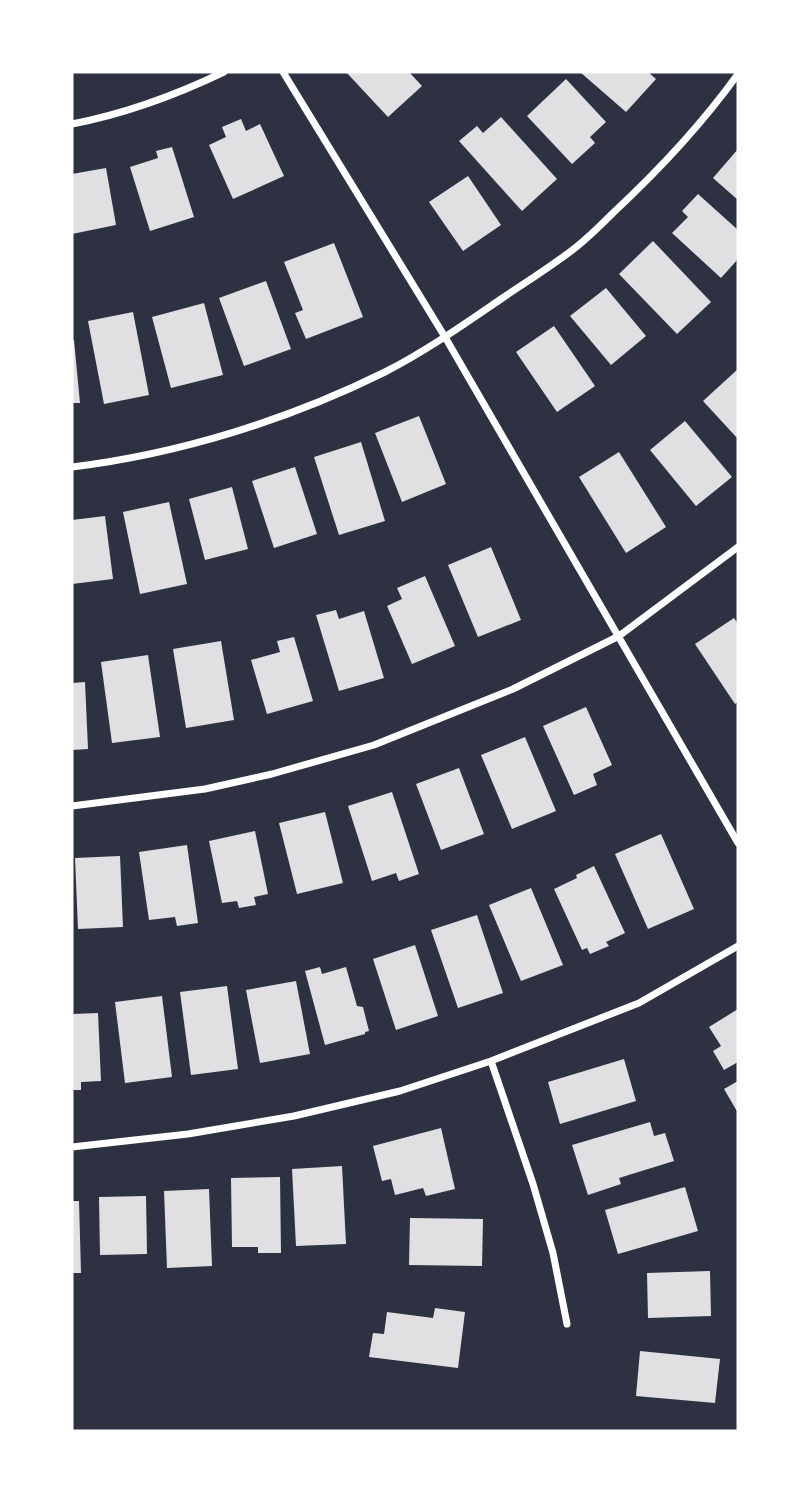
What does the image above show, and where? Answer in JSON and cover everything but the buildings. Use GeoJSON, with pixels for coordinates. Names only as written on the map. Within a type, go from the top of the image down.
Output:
{"type":"FeatureCollection","features":[{"type":"Feature","properties":{"kind":"street"},"geometry":{"type":"LineString","coordinates":[[72,124],[142,105],[224,72]]}},
{"type":"Feature","properties":{"kind":"street"},"geometry":{"type":"LineString","coordinates":[[283,72],[445,337],[738,843]]}},
{"type":"Feature","properties":{"kind":"street"},"geometry":{"type":"LineString","coordinates":[[72,467],[202,442],[334,395],[386,372],[445,337],[577,247],[653,175],[722,97],[738,74]]}},
{"type":"Feature","properties":{"kind":"street"},"geometry":{"type":"LineString","coordinates":[[72,806],[205,789],[272,774],[362,748],[513,689],[619,636],[738,547]]}},
{"type":"Feature","properties":{"kind":"street"},"geometry":{"type":"LineString","coordinates":[[72,1147],[188,1134],[294,1116],[400,1091],[491,1061],[639,1003],[738,946]]}},
{"type":"Feature","properties":{"kind":"street"},"geometry":{"type":"LineString","coordinates":[[491,1061],[553,1253],[566,1324]]}}]}
